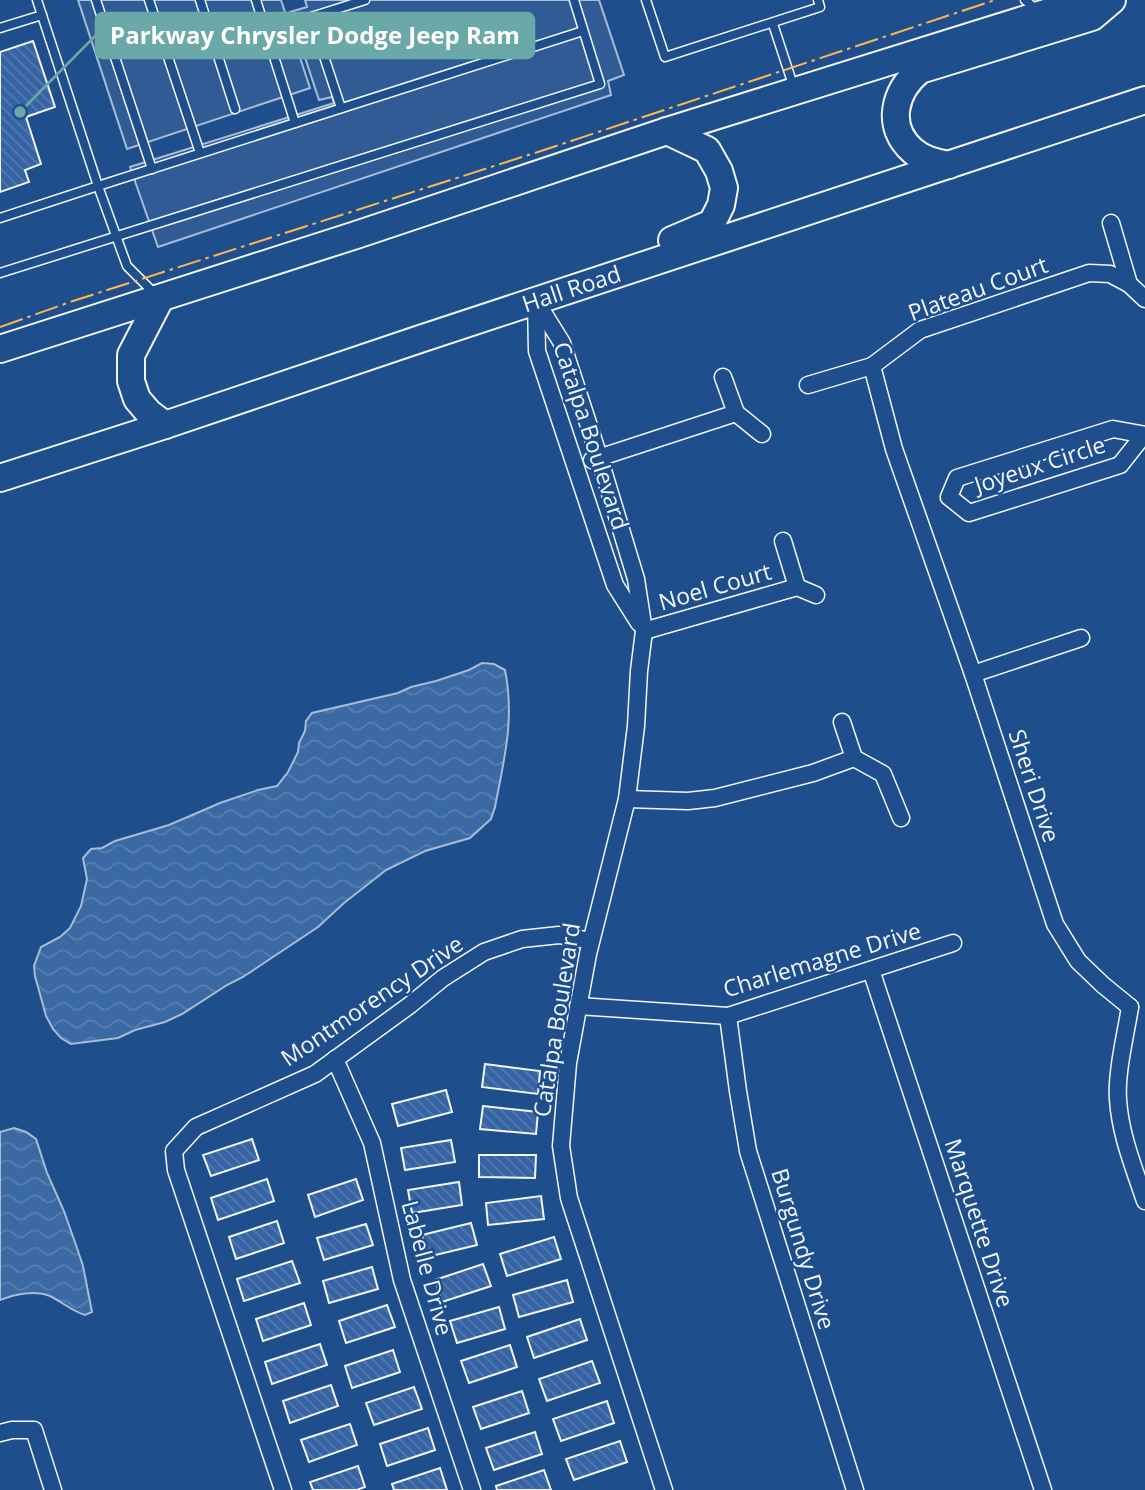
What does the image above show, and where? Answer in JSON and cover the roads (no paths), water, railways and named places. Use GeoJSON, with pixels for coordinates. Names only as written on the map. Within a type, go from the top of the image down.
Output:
{"type":"FeatureCollection","features":[{"type":"Feature","properties":{"kind":"highway"},"geometry":{"type":"LineString","coordinates":[[0,349],[795,90],[1032,7],[1087,0]]}},
{"type":"Feature","properties":{"kind":"highway"},"geometry":{"type":"LineString","coordinates":[[949,165],[928,160],[915,153],[905,143],[897,127],[895,111],[909,79],[920,70],[1092,17],[1112,0]]}},
{"type":"Feature","properties":{"kind":"highway","name":"Hall Road"},"geometry":{"type":"LineString","coordinates":[[0,478],[1145,100]]}},
{"type":"Feature","properties":{"kind":"highway"},"geometry":{"type":"LineString","coordinates":[[536,301],[712,222],[724,188],[719,171],[707,150],[667,131]]}},
{"type":"Feature","properties":{"kind":"highway"},"geometry":{"type":"LineString","coordinates":[[160,299],[131,355],[131,381],[137,400],[166,425]]}},
{"type":"Feature","properties":{"kind":"street"},"geometry":{"type":"LineString","coordinates":[[1111,223],[1129,284],[1145,299]]}},
{"type":"Feature","properties":{"kind":"street","name":"Plateau Court"},"geometry":{"type":"LineString","coordinates":[[808,385],[872,366],[920,330],[1089,273],[1110,274],[1129,284]]}},
{"type":"Feature","properties":{"kind":"street","name":"Catalpa Boulevard"},"geometry":{"type":"LineString","coordinates":[[536,301],[562,343],[600,457],[636,579],[644,631],[627,799],[591,941],[578,1006],[568,1063],[561,1146],[569,1198],[664,1490]]}},
{"type":"Feature","properties":{"kind":"street","name":"Catalpa Boulevard"},"geometry":{"type":"LineString","coordinates":[[536,301],[537,351],[615,585],[644,631]]}},
{"type":"Feature","properties":{"kind":"street","name":"Sheri Drive"},"geometry":{"type":"LineString","coordinates":[[872,366],[894,450],[973,674],[1055,924],[1078,961],[1103,985],[1138,1007],[1121,1058],[1117,1097],[1121,1128],[1145,1200]]}},
{"type":"Feature","properties":{"kind":"street"},"geometry":{"type":"LineString","coordinates":[[723,377],[736,413],[762,433]]}},
{"type":"Feature","properties":{"kind":"street"},"geometry":{"type":"LineString","coordinates":[[576,464],[736,413]]}},
{"type":"Feature","properties":{"kind":"street","name":"Joyeux Circle"},"geometry":{"type":"LineString","coordinates":[[1113,429],[1144,435],[1120,465],[1070,481],[969,513],[949,497],[957,478],[1113,429]]}},
{"type":"Feature","properties":{"kind":"street","name":"Noel Court"},"geometry":{"type":"LineString","coordinates":[[783,541],[797,587]]}},
{"type":"Feature","properties":{"kind":"street","name":"Noel Court"},"geometry":{"type":"LineString","coordinates":[[644,631],[797,587],[816,595]]}},
{"type":"Feature","properties":{"kind":"street"},"geometry":{"type":"LineString","coordinates":[[973,674],[1080,638]]}},
{"type":"Feature","properties":{"kind":"street"},"geometry":{"type":"LineString","coordinates":[[842,722],[854,758],[883,774],[901,818]]}},
{"type":"Feature","properties":{"kind":"street"},"geometry":{"type":"LineString","coordinates":[[627,799],[688,801],[715,798],[813,773],[854,758]]}},
{"type":"Feature","properties":{"kind":"street","name":"Montmorency Drive"},"geometry":{"type":"LineString","coordinates":[[283,1490],[176,1170],[174,1151],[196,1127],[315,1074],[443,978],[484,952],[522,939],[559,935],[591,941]]}},
{"type":"Feature","properties":{"kind":"street","name":"Charlemagne Drive"},"geometry":{"type":"LineString","coordinates":[[578,1006],[728,1016],[953,943]]}},
{"type":"Feature","properties":{"kind":"street","name":"Marquette Drive"},"geometry":{"type":"LineString","coordinates":[[871,970],[1043,1490]]}},
{"type":"Feature","properties":{"kind":"street","name":"Burgundy Drive"},"geometry":{"type":"LineString","coordinates":[[728,1016],[748,1151],[855,1490]]}},
{"type":"Feature","properties":{"kind":"street","name":"Labelle Drive"},"geometry":{"type":"LineString","coordinates":[[335,1059],[372,1143],[402,1280],[472,1490]]}},
{"type":"Feature","properties":{"kind":"street"},"geometry":{"type":"LineString","coordinates":[[0,1433],[34,1430],[53,1490]]}},
{"type":"Feature","properties":{"kind":"lane"},"geometry":{"type":"LineString","coordinates":[[37,0],[127,267],[160,299]]}},
{"type":"Feature","properties":{"kind":"lane"},"geometry":{"type":"LineString","coordinates":[[96,0],[152,169]]}},
{"type":"Feature","properties":{"kind":"lane"},"geometry":{"type":"LineString","coordinates":[[149,0],[200,153]]}},
{"type":"Feature","properties":{"kind":"lane"},"geometry":{"type":"LineString","coordinates":[[200,0],[235,109]]}},
{"type":"Feature","properties":{"kind":"lane"},"geometry":{"type":"LineString","coordinates":[[256,0],[295,123]]}},
{"type":"Feature","properties":{"kind":"lane"},"geometry":{"type":"LineString","coordinates":[[341,108],[311,17],[365,0]]}},
{"type":"Feature","properties":{"kind":"lane"},"geometry":{"type":"LineString","coordinates":[[0,273],[600,84],[574,0]]}},
{"type":"Feature","properties":{"kind":"lane"},"geometry":{"type":"LineString","coordinates":[[646,0],[666,57],[820,7],[818,0]]}},
{"type":"Feature","properties":{"kind":"lane"},"geometry":{"type":"LineString","coordinates":[[0,28],[42,15]]}},
{"type":"Feature","properties":{"kind":"lane"},"geometry":{"type":"LineString","coordinates":[[773,23],[795,90]]}},
{"type":"Feature","properties":{"kind":"lane"},"geometry":{"type":"LineString","coordinates":[[0,218],[583,31]]}},
{"type":"Feature","properties":{"kind":"water"},"geometry":{"type":"Polygon","coordinates":[[[482,663],[494,664],[505,670],[509,722],[502,773],[491,819],[470,838],[425,851],[386,870],[318,927],[243,977],[165,1022],[118,1038],[71,1044],[53,1029],[46,1016],[34,966],[41,947],[70,928],[81,906],[87,879],[83,858],[91,849],[102,848],[115,841],[169,825],[220,803],[277,786],[298,752],[306,721],[312,713],[398,693],[469,670],[482,663]]]}},
{"type":"Feature","properties":{"kind":"water"},"geometry":{"type":"Polygon","coordinates":[[[14,1128],[36,1139],[64,1211],[83,1266],[92,1312],[85,1315],[44,1294],[25,1294],[0,1300],[0,1132],[14,1128]]]}},
{"type":"Feature","properties":{"kind":"place","name":"Parkway Chrysler Dodge Jeep Ram"},"geometry":{"type":"Point","coordinates":[20,112]}}]}
